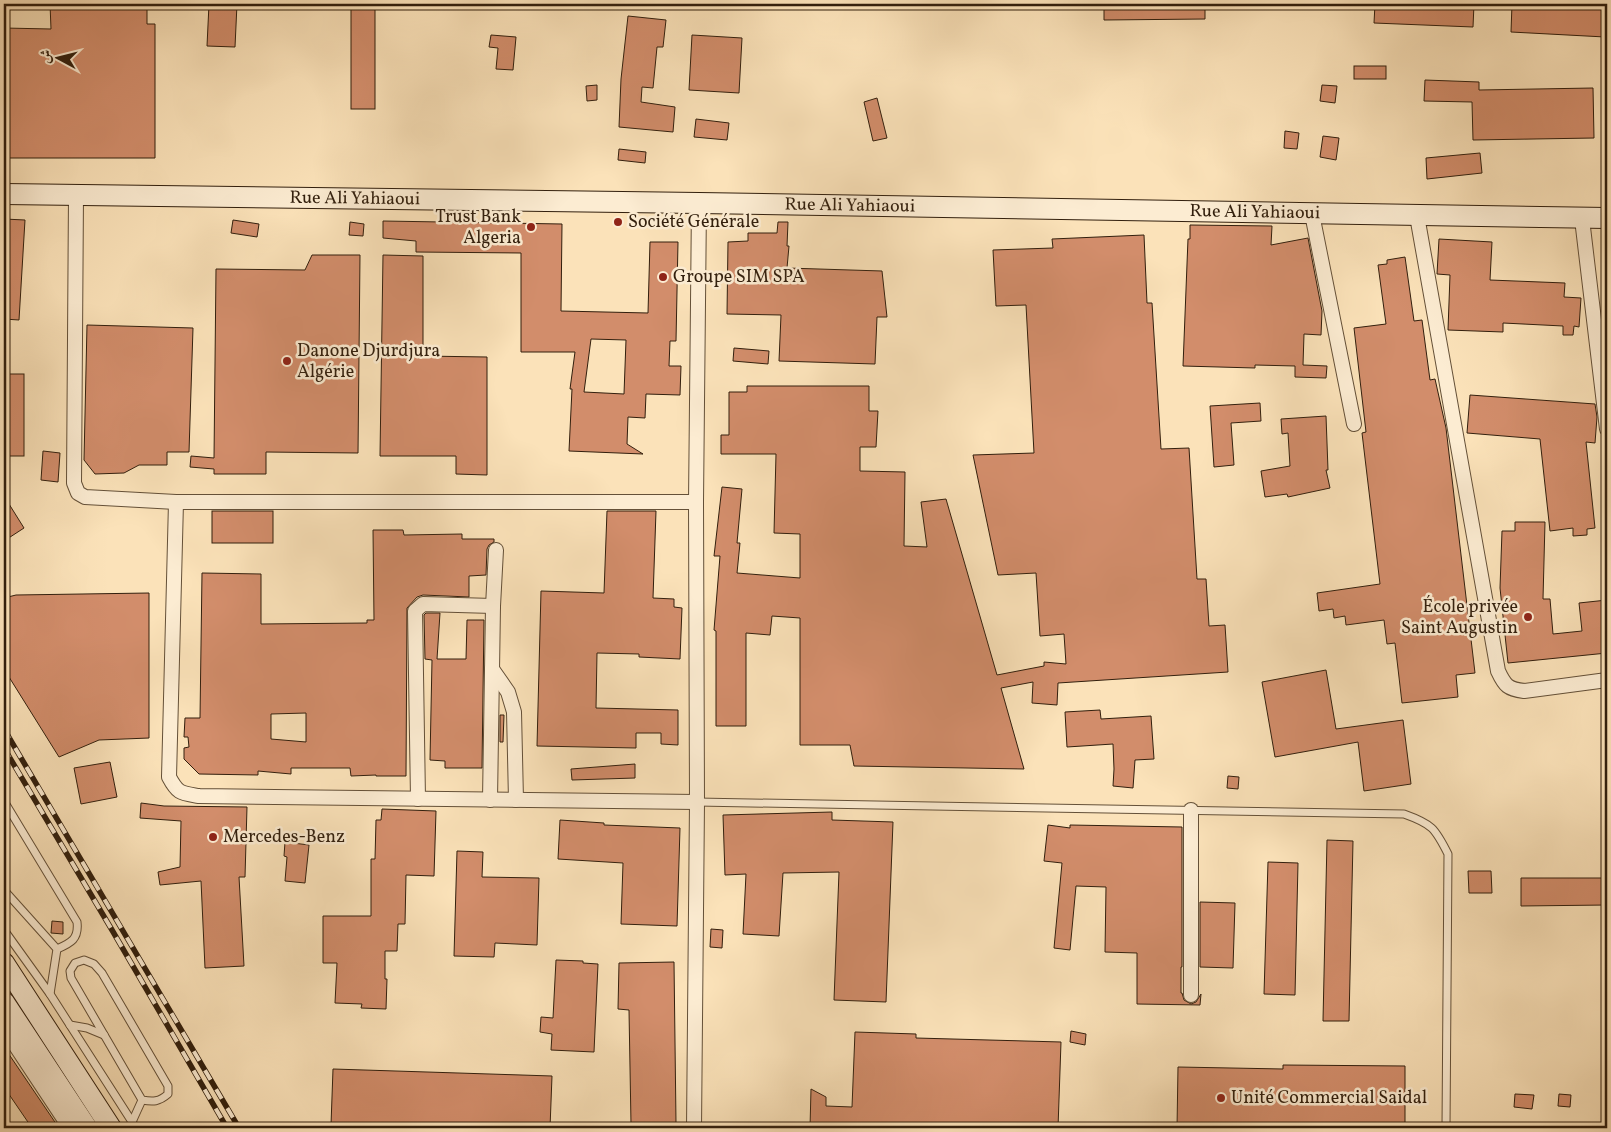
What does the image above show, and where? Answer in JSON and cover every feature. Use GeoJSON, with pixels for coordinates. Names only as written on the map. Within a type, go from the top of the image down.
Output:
{"type":"FeatureCollection","features":[{"type":"Feature","properties":{"kind":"main road","name":"Rue Ali Yahiaoui"},"geometry":{"type":"LineString","coordinates":[[4,194],[1607,218]]}},
{"type":"Feature","properties":{"kind":"main road"},"geometry":{"type":"LineString","coordinates":[[4,963],[111,1128]]}},
{"type":"Feature","properties":{"kind":"main road"},"geometry":{"type":"LineString","coordinates":[[6,1017],[87,1128]]}},
{"type":"Feature","properties":{"kind":"street"},"geometry":{"type":"LineString","coordinates":[[76,195],[74,483],[78,493],[85,497],[176,502],[696,502]]}},
{"type":"Feature","properties":{"kind":"street"},"geometry":{"type":"LineString","coordinates":[[694,1128],[699,203]]}},
{"type":"Feature","properties":{"kind":"street"},"geometry":{"type":"LineString","coordinates":[[1312,214],[1354,424]]}},
{"type":"Feature","properties":{"kind":"street"},"geometry":{"type":"LineString","coordinates":[[1417,216],[1498,672],[1504,683],[1512,690],[1524,691],[1607,680]]}},
{"type":"Feature","properties":{"kind":"street"},"geometry":{"type":"LineString","coordinates":[[1582,219],[1607,429]]}},
{"type":"Feature","properties":{"kind":"street"},"geometry":{"type":"LineString","coordinates":[[176,502],[169,777],[175,789],[183,793],[199,796],[697,802]]}},
{"type":"Feature","properties":{"kind":"street"},"geometry":{"type":"LineString","coordinates":[[490,800],[493,606],[496,550]]}},
{"type":"Feature","properties":{"kind":"street"},"geometry":{"type":"LineString","coordinates":[[418,799],[415,611],[423,604],[493,606]]}},
{"type":"Feature","properties":{"kind":"street"},"geometry":{"type":"LineString","coordinates":[[492,669],[508,692],[514,712],[516,800]]}},
{"type":"Feature","properties":{"kind":"street"},"geometry":{"type":"LineString","coordinates":[[1190,810],[1191,995]]}},
{"type":"Feature","properties":{"kind":"street"},"geometry":{"type":"LineString","coordinates":[[6,1017],[70,1128]]}},
{"type":"Feature","properties":{"kind":"lane"},"geometry":{"type":"LineString","coordinates":[[4,801],[77,922],[78,931],[72,942],[57,949]]}},
{"type":"Feature","properties":{"kind":"lane"},"geometry":{"type":"LineString","coordinates":[[697,802],[1404,814],[1425,822],[1438,833],[1448,854],[1446,1128]]}},
{"type":"Feature","properties":{"kind":"lane"},"geometry":{"type":"LineString","coordinates":[[4,890],[57,949]]}},
{"type":"Feature","properties":{"kind":"lane"},"geometry":{"type":"LineString","coordinates":[[4,930],[50,994],[134,1125]]}},
{"type":"Feature","properties":{"kind":"lane"},"geometry":{"type":"LineString","coordinates":[[50,994],[57,949]]}},
{"type":"Feature","properties":{"kind":"lane"},"geometry":{"type":"LineString","coordinates":[[84,960],[94,964],[102,973],[168,1086],[168,1094],[162,1100],[152,1102],[142,1100],[71,978],[70,970],[75,962],[84,960]]}},
{"type":"Feature","properties":{"kind":"lane"},"geometry":{"type":"LineString","coordinates":[[70,1025],[87,1028],[104,1036]]}},
{"type":"Feature","properties":{"kind":"lane"},"geometry":{"type":"LineString","coordinates":[[134,1125],[142,1100]]}},
{"type":"Feature","properties":{"kind":"building"},"geometry":{"type":"Polygon","coordinates":[[[50,4],[147,4],[147,24],[155,24],[155,158],[4,158],[4,28],[51,29],[50,4]]]}},
{"type":"Feature","properties":{"kind":"building"},"geometry":{"type":"Polygon","coordinates":[[[209,4],[237,4],[235,47],[207,46],[209,4]]]}},
{"type":"Feature","properties":{"kind":"building"},"geometry":{"type":"Polygon","coordinates":[[[351,4],[375,4],[375,109],[351,109],[351,4]]]}},
{"type":"Feature","properties":{"kind":"building"},"geometry":{"type":"Polygon","coordinates":[[[1104,4],[1205,4],[1205,19],[1104,20],[1104,4]]]}},
{"type":"Feature","properties":{"kind":"building"},"geometry":{"type":"Polygon","coordinates":[[[1375,4],[1474,4],[1473,27],[1374,23],[1375,4]]]}},
{"type":"Feature","properties":{"kind":"building"},"geometry":{"type":"Polygon","coordinates":[[[1512,4],[1606,4],[1605,37],[1511,32],[1512,4]]]}},
{"type":"Feature","properties":{"kind":"building"},"geometry":{"type":"Polygon","coordinates":[[[628,16],[666,20],[663,47],[657,47],[653,88],[642,87],[641,102],[675,107],[673,132],[619,127],[621,79],[628,16]]]}},
{"type":"Feature","properties":{"kind":"building"},"geometry":{"type":"Polygon","coordinates":[[[491,35],[516,37],[513,70],[496,69],[498,48],[489,47],[491,35]]]}},
{"type":"Feature","properties":{"kind":"building"},"geometry":{"type":"Polygon","coordinates":[[[692,35],[742,38],[739,93],[689,90],[692,35]]]}},
{"type":"Feature","properties":{"kind":"building"},"geometry":{"type":"Polygon","coordinates":[[[1354,66],[1386,66],[1386,79],[1354,79],[1354,66]]]}},
{"type":"Feature","properties":{"kind":"building"},"geometry":{"type":"Polygon","coordinates":[[[1425,80],[1479,82],[1479,90],[1593,88],[1594,138],[1473,140],[1472,102],[1424,101],[1425,80]]]}},
{"type":"Feature","properties":{"kind":"building"},"geometry":{"type":"Polygon","coordinates":[[[597,85],[597,100],[587,101],[586,86],[597,85]]]}},
{"type":"Feature","properties":{"kind":"building"},"geometry":{"type":"Polygon","coordinates":[[[1322,85],[1337,86],[1335,103],[1320,101],[1322,85]]]}},
{"type":"Feature","properties":{"kind":"building"},"geometry":{"type":"Polygon","coordinates":[[[877,98],[887,138],[873,141],[864,102],[877,98]]]}},
{"type":"Feature","properties":{"kind":"building"},"geometry":{"type":"Polygon","coordinates":[[[696,119],[729,123],[727,140],[694,137],[696,119]]]}},
{"type":"Feature","properties":{"kind":"building"},"geometry":{"type":"Polygon","coordinates":[[[1285,131],[1299,133],[1297,149],[1284,148],[1285,131]]]}},
{"type":"Feature","properties":{"kind":"building"},"geometry":{"type":"Polygon","coordinates":[[[1323,136],[1339,138],[1336,160],[1320,157],[1323,136]]]}},
{"type":"Feature","properties":{"kind":"building"},"geometry":{"type":"Polygon","coordinates":[[[619,149],[646,152],[645,163],[618,160],[619,149]]]}},
{"type":"Feature","properties":{"kind":"building"},"geometry":{"type":"Polygon","coordinates":[[[1480,153],[1482,173],[1427,179],[1426,158],[1480,153]]]}},
{"type":"Feature","properties":{"kind":"building"},"geometry":{"type":"Polygon","coordinates":[[[4,219],[25,220],[19,320],[4,319],[4,219]]]}},
{"type":"Feature","properties":{"kind":"building"},"geometry":{"type":"Polygon","coordinates":[[[233,220],[259,224],[257,237],[231,233],[233,220]]]}},
{"type":"Feature","properties":{"kind":"building"},"geometry":{"type":"Polygon","coordinates":[[[383,221],[562,224],[561,311],[648,313],[650,242],[678,242],[676,341],[670,341],[669,366],[681,366],[680,395],[646,394],[645,418],[628,417],[627,444],[643,454],[569,451],[572,389],[570,389],[575,352],[521,352],[521,253],[416,252],[416,241],[383,238],[383,221]],[[591,339],[584,392],[624,394],[626,340],[591,339]]]}},
{"type":"Feature","properties":{"kind":"building"},"geometry":{"type":"Polygon","coordinates":[[[350,222],[364,224],[363,236],[349,235],[350,222]]]}},
{"type":"Feature","properties":{"kind":"building"},"geometry":{"type":"Polygon","coordinates":[[[778,222],[788,222],[787,246],[789,246],[787,268],[882,271],[887,317],[877,317],[875,364],[779,361],[781,315],[727,314],[728,242],[748,241],[748,233],[777,233],[778,222]]]}},
{"type":"Feature","properties":{"kind":"building"},"geometry":{"type":"Polygon","coordinates":[[[1190,225],[1272,226],[1271,245],[1308,238],[1322,311],[1321,335],[1304,334],[1303,365],[1327,366],[1326,378],[1295,377],[1295,366],[1255,365],[1255,368],[1183,366],[1190,225]]]}},
{"type":"Feature","properties":{"kind":"building"},"geometry":{"type":"Polygon","coordinates":[[[1144,235],[1147,303],[1152,303],[1161,449],[1189,448],[1197,579],[1206,579],[1209,626],[1225,625],[1228,672],[1058,683],[1057,705],[1032,703],[1033,682],[1001,688],[1024,769],[854,766],[850,745],[800,745],[800,618],[772,616],[770,635],[746,633],[746,726],[716,726],[716,631],[714,630],[720,556],[714,556],[722,487],[742,489],[737,543],[740,543],[737,573],[800,578],[800,534],[774,533],[776,454],[721,454],[721,435],[729,435],[729,392],[747,392],[747,386],[869,386],[869,411],[878,411],[876,447],[860,447],[860,471],[905,472],[904,546],[927,547],[921,502],[946,499],[997,675],[1044,666],[1044,662],[1066,664],[1064,634],[1040,636],[1036,573],[998,575],[973,455],[1034,453],[1026,305],[996,306],[993,250],[1053,248],[1052,239],[1144,235]]]}},
{"type":"Feature","properties":{"kind":"building"},"geometry":{"type":"Polygon","coordinates":[[[1439,239],[1492,242],[1490,280],[1565,283],[1564,297],[1581,298],[1579,327],[1574,326],[1573,335],[1563,335],[1563,326],[1503,323],[1503,332],[1448,330],[1450,275],[1437,274],[1439,239]]]}},
{"type":"Feature","properties":{"kind":"building","name":"Danone Djurdjura Algérie"},"geometry":{"type":"Polygon","coordinates":[[[312,255],[360,255],[358,453],[266,452],[266,474],[214,474],[214,469],[190,467],[191,456],[214,458],[216,269],[305,270],[312,255]]]}},
{"type":"Feature","properties":{"kind":"building"},"geometry":{"type":"Polygon","coordinates":[[[383,255],[423,256],[423,356],[487,357],[487,475],[456,474],[456,456],[380,456],[383,255]]]}},
{"type":"Feature","properties":{"kind":"building"},"geometry":{"type":"Polygon","coordinates":[[[1405,257],[1414,321],[1422,320],[1430,380],[1435,379],[1446,428],[1475,673],[1456,675],[1458,697],[1402,703],[1395,643],[1387,644],[1384,620],[1346,625],[1345,616],[1334,618],[1333,609],[1319,611],[1317,593],[1380,584],[1362,433],[1366,432],[1354,328],[1386,324],[1378,265],[1387,264],[1387,260],[1405,257]]]}},
{"type":"Feature","properties":{"kind":"building"},"geometry":{"type":"Polygon","coordinates":[[[87,325],[193,328],[189,452],[167,452],[167,465],[139,465],[124,473],[95,474],[84,460],[87,325]]]}},
{"type":"Feature","properties":{"kind":"building"},"geometry":{"type":"Polygon","coordinates":[[[734,348],[769,351],[768,364],[733,361],[734,348]]]}},
{"type":"Feature","properties":{"kind":"building"},"geometry":{"type":"Polygon","coordinates":[[[4,374],[24,374],[24,456],[4,456],[4,374]]]}},
{"type":"Feature","properties":{"kind":"building"},"geometry":{"type":"Polygon","coordinates":[[[1470,395],[1595,404],[1597,417],[1595,443],[1586,442],[1595,528],[1587,529],[1587,535],[1573,536],[1573,528],[1550,531],[1540,439],[1467,433],[1470,395]]]}},
{"type":"Feature","properties":{"kind":"building"},"geometry":{"type":"Polygon","coordinates":[[[1260,403],[1261,421],[1231,423],[1234,465],[1214,467],[1210,406],[1260,403]]]}},
{"type":"Feature","properties":{"kind":"building"},"geometry":{"type":"Polygon","coordinates":[[[1326,416],[1328,470],[1326,470],[1330,488],[1288,497],[1287,494],[1265,497],[1261,471],[1290,466],[1288,433],[1282,434],[1281,419],[1326,416]]]}},
{"type":"Feature","properties":{"kind":"building"},"geometry":{"type":"Polygon","coordinates":[[[43,451],[60,453],[58,482],[41,480],[43,451]]]}},
{"type":"Feature","properties":{"kind":"building"},"geometry":{"type":"Polygon","coordinates":[[[4,496],[24,528],[4,541],[4,496]]]}},
{"type":"Feature","properties":{"kind":"building"},"geometry":{"type":"Polygon","coordinates":[[[212,511],[273,511],[273,543],[212,543],[212,511]]]}},
{"type":"Feature","properties":{"kind":"building"},"geometry":{"type":"Polygon","coordinates":[[[607,511],[656,511],[653,598],[674,599],[674,607],[682,608],[680,659],[639,657],[639,654],[597,653],[596,708],[678,710],[678,745],[661,744],[661,733],[636,733],[636,748],[537,746],[541,591],[604,593],[607,511]]]}},
{"type":"Feature","properties":{"kind":"building"},"geometry":{"type":"Polygon","coordinates":[[[1515,522],[1545,522],[1543,599],[1550,599],[1553,634],[1582,631],[1579,603],[1607,600],[1607,653],[1508,663],[1500,588],[1502,531],[1515,531],[1515,522]]]}},
{"type":"Feature","properties":{"kind":"building"},"geometry":{"type":"Polygon","coordinates":[[[373,530],[403,530],[404,535],[462,534],[462,539],[494,539],[494,542],[487,549],[486,575],[469,576],[469,597],[423,595],[417,597],[407,608],[406,776],[351,776],[350,768],[291,768],[291,774],[258,771],[258,775],[199,774],[184,759],[184,748],[189,747],[188,737],[184,737],[185,718],[200,718],[202,573],[261,574],[261,624],[367,623],[367,620],[374,620],[373,530]],[[306,713],[271,714],[271,739],[306,742],[306,713]]]}},
{"type":"Feature","properties":{"kind":"building"},"geometry":{"type":"Polygon","coordinates":[[[149,593],[149,738],[99,740],[59,757],[4,669],[4,598],[16,595],[149,593]]]}},
{"type":"Feature","properties":{"kind":"building"},"geometry":{"type":"Polygon","coordinates":[[[426,613],[440,613],[437,659],[466,659],[467,620],[484,620],[482,768],[445,768],[445,761],[430,760],[432,660],[425,659],[424,615],[426,613]]]}},
{"type":"Feature","properties":{"kind":"building"},"geometry":{"type":"Polygon","coordinates":[[[1326,670],[1336,729],[1403,720],[1411,784],[1364,791],[1358,742],[1275,757],[1262,682],[1326,670]]]}},
{"type":"Feature","properties":{"kind":"building"},"geometry":{"type":"Polygon","coordinates":[[[1100,710],[1101,719],[1151,716],[1154,759],[1135,760],[1133,788],[1113,786],[1113,744],[1067,747],[1065,712],[1100,710]]]}},
{"type":"Feature","properties":{"kind":"building"},"geometry":{"type":"Polygon","coordinates":[[[500,715],[504,715],[503,742],[500,742],[500,715]]]}},
{"type":"Feature","properties":{"kind":"building"},"geometry":{"type":"Polygon","coordinates":[[[110,762],[117,797],[81,804],[74,768],[110,762]]]}},
{"type":"Feature","properties":{"kind":"building"},"geometry":{"type":"Polygon","coordinates":[[[635,764],[635,778],[572,780],[571,769],[635,764]]]}},
{"type":"Feature","properties":{"kind":"building"},"geometry":{"type":"Polygon","coordinates":[[[1228,776],[1239,777],[1238,789],[1227,788],[1228,776]]]}},
{"type":"Feature","properties":{"kind":"building"},"geometry":{"type":"Polygon","coordinates":[[[141,803],[164,806],[247,807],[245,877],[239,877],[244,966],[205,968],[201,881],[160,885],[158,872],[180,867],[181,821],[140,818],[141,803]]]}},
{"type":"Feature","properties":{"kind":"building"},"geometry":{"type":"Polygon","coordinates":[[[382,809],[436,811],[434,876],[406,875],[405,924],[398,924],[397,951],[385,951],[385,979],[387,979],[386,1009],[361,1008],[362,1004],[335,1003],[337,963],[323,963],[323,916],[371,916],[371,859],[375,859],[376,820],[381,820],[382,809]]]}},
{"type":"Feature","properties":{"kind":"building"},"geometry":{"type":"Polygon","coordinates":[[[832,812],[832,820],[893,822],[886,1002],[834,1000],[839,872],[783,873],[779,936],[743,934],[746,874],[725,875],[723,815],[832,812]]]}},
{"type":"Feature","properties":{"kind":"building"},"geometry":{"type":"Polygon","coordinates":[[[560,820],[604,823],[604,825],[680,828],[677,926],[621,924],[623,863],[558,859],[560,820]]]}},
{"type":"Feature","properties":{"kind":"building"},"geometry":{"type":"Polygon","coordinates":[[[1048,825],[1070,828],[1070,825],[1182,827],[1181,993],[1184,1000],[1191,1004],[1196,1002],[1201,994],[1200,1005],[1137,1004],[1137,953],[1105,952],[1106,887],[1076,886],[1070,950],[1054,948],[1062,863],[1044,861],[1048,825]]]}},
{"type":"Feature","properties":{"kind":"building"},"geometry":{"type":"Polygon","coordinates":[[[1327,840],[1353,841],[1349,1021],[1323,1021],[1327,840]]]}},
{"type":"Feature","properties":{"kind":"building"},"geometry":{"type":"Polygon","coordinates":[[[285,842],[309,845],[305,883],[285,881],[287,857],[284,856],[285,842]]]}},
{"type":"Feature","properties":{"kind":"building"},"geometry":{"type":"Polygon","coordinates":[[[457,851],[483,852],[482,877],[539,878],[537,945],[495,943],[494,957],[454,956],[457,851]]]}},
{"type":"Feature","properties":{"kind":"building"},"geometry":{"type":"Polygon","coordinates":[[[1268,862],[1298,863],[1295,995],[1264,994],[1268,862]]]}},
{"type":"Feature","properties":{"kind":"building"},"geometry":{"type":"Polygon","coordinates":[[[1468,871],[1491,871],[1492,893],[1469,893],[1468,871]]]}},
{"type":"Feature","properties":{"kind":"building"},"geometry":{"type":"Polygon","coordinates":[[[1521,878],[1607,878],[1607,905],[1521,906],[1521,878]]]}},
{"type":"Feature","properties":{"kind":"building"},"geometry":{"type":"Polygon","coordinates":[[[1200,902],[1235,903],[1233,968],[1200,967],[1200,902]]]}},
{"type":"Feature","properties":{"kind":"building"},"geometry":{"type":"Polygon","coordinates":[[[52,921],[63,922],[63,934],[51,933],[52,921]]]}},
{"type":"Feature","properties":{"kind":"building"},"geometry":{"type":"Polygon","coordinates":[[[711,929],[723,930],[722,948],[710,947],[711,929]]]}},
{"type":"Feature","properties":{"kind":"building"},"geometry":{"type":"Polygon","coordinates":[[[556,960],[583,961],[583,963],[598,964],[594,1052],[551,1050],[552,1034],[540,1032],[541,1017],[553,1018],[556,960]]]}},
{"type":"Feature","properties":{"kind":"building"},"geometry":{"type":"Polygon","coordinates":[[[674,962],[676,1123],[631,1124],[629,1010],[618,1009],[619,963],[674,962]]]}},
{"type":"Feature","properties":{"kind":"building"},"geometry":{"type":"Polygon","coordinates":[[[1071,1031],[1086,1034],[1085,1045],[1070,1042],[1071,1031]]]}},
{"type":"Feature","properties":{"kind":"building"},"geometry":{"type":"Polygon","coordinates":[[[855,1032],[916,1034],[916,1038],[1061,1042],[1058,1128],[810,1128],[811,1089],[826,1097],[826,1106],[852,1107],[855,1032]]]}},
{"type":"Feature","properties":{"kind":"building"},"geometry":{"type":"Polygon","coordinates":[[[4,1047],[59,1128],[32,1128],[4,1087],[4,1047]]]}},
{"type":"Feature","properties":{"kind":"building"},"geometry":{"type":"Polygon","coordinates":[[[1283,1065],[1405,1066],[1405,1128],[1177,1128],[1178,1067],[1283,1069],[1283,1065]]]}},
{"type":"Feature","properties":{"kind":"building"},"geometry":{"type":"Polygon","coordinates":[[[333,1069],[552,1076],[550,1128],[331,1125],[333,1069]]]}},
{"type":"Feature","properties":{"kind":"building"},"geometry":{"type":"Polygon","coordinates":[[[1515,1094],[1534,1095],[1532,1109],[1514,1107],[1515,1094]]]}},
{"type":"Feature","properties":{"kind":"building"},"geometry":{"type":"Polygon","coordinates":[[[1559,1094],[1571,1095],[1570,1107],[1558,1106],[1559,1094]]]}},
{"type":"Feature","properties":{"kind":"railway"},"geometry":{"type":"LineString","coordinates":[[4,729],[239,1128]]}},
{"type":"Feature","properties":{"kind":"railway"},"geometry":{"type":"LineString","coordinates":[[4,748],[227,1128]]}},
{"type":"Feature","properties":{"kind":"place","name":"Société Générale"},"geometry":{"type":"Point","coordinates":[618,222]}},
{"type":"Feature","properties":{"kind":"place","name":"Trust Bank Algeria"},"geometry":{"type":"Point","coordinates":[531,227]}},
{"type":"Feature","properties":{"kind":"place","name":"Groupe SIM SPA"},"geometry":{"type":"Point","coordinates":[663,277]}},
{"type":"Feature","properties":{"kind":"place","name":"Danone Djurdjura Algérie"},"geometry":{"type":"Point","coordinates":[287,361]}},
{"type":"Feature","properties":{"kind":"place","name":"École privée Saint Augustin"},"geometry":{"type":"Point","coordinates":[1528,617]}},
{"type":"Feature","properties":{"kind":"place","name":"Mercedes-Benz"},"geometry":{"type":"Point","coordinates":[213,837]}},
{"type":"Feature","properties":{"kind":"place","name":"Unité Commercial Saidal"},"geometry":{"type":"Point","coordinates":[1221,1098]}}]}
